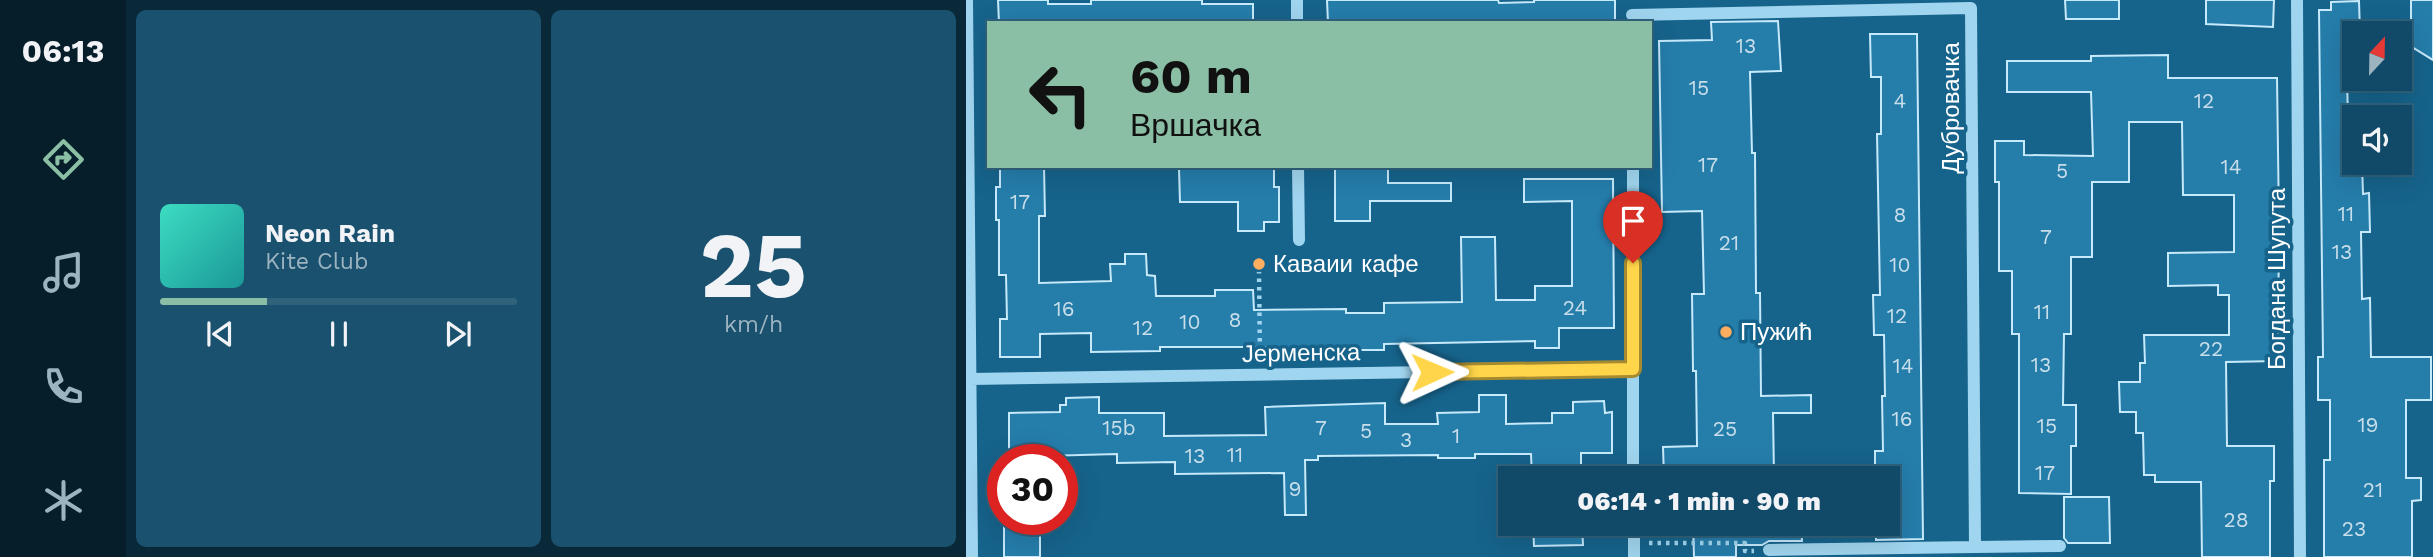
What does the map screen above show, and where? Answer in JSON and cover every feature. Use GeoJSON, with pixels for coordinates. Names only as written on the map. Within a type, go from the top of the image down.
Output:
{"type":"FeatureCollection","features":[{"type":"Feature","properties":{"kind":"street"},"geometry":{"type":"LineString","coordinates":[[967,0],[972,557]]}},
{"type":"Feature","properties":{"kind":"street"},"geometry":{"type":"LineString","coordinates":[[1297,0],[1297,21]]}},
{"type":"Feature","properties":{"kind":"street"},"geometry":{"type":"LineString","coordinates":[[1632,0],[1632,19]]}},
{"type":"Feature","properties":{"kind":"street","name":"Богдана Шупута"},"geometry":{"type":"LineString","coordinates":[[2297,0],[2300,557]]}},
{"type":"Feature","properties":{"kind":"street","name":"Дубровачка"},"geometry":{"type":"LineString","coordinates":[[1632,19],[1971,8],[1975,547]]}},
{"type":"Feature","properties":{"kind":"street"},"geometry":{"type":"LineString","coordinates":[[1298,168],[1299,240]]}},
{"type":"Feature","properties":{"kind":"street"},"geometry":{"type":"LineString","coordinates":[[1633,168],[1633,466]]}},
{"type":"Feature","properties":{"kind":"street","name":"Јерменска"},"geometry":{"type":"LineString","coordinates":[[970,379],[1633,369]]}},
{"type":"Feature","properties":{"kind":"street"},"geometry":{"type":"LineString","coordinates":[[1634,536],[1634,557]]}},
{"type":"Feature","properties":{"kind":"street"},"geometry":{"type":"LineString","coordinates":[[1769,550],[2060,546]]}},
{"type":"Feature","properties":{"kind":"path"},"geometry":{"type":"LineString","coordinates":[[1259,270],[1260,375]]}},
{"type":"Feature","properties":{"kind":"path"},"geometry":{"type":"LineString","coordinates":[[1634,543],[1745,543],[1745,551],[1769,550]]}},
{"type":"Feature","properties":{"kind":"building"},"geometry":{"type":"Polygon","coordinates":[[[998,0],[1048,0],[1048,4],[1091,4],[1091,0],[1202,0],[1202,4],[1253,4],[1253,21],[999,21],[998,0]]]}},
{"type":"Feature","properties":{"kind":"building"},"geometry":{"type":"Polygon","coordinates":[[[1327,0],[1498,0],[1499,3],[1615,0],[1615,21],[1328,21],[1327,0]]]}},
{"type":"Feature","properties":{"kind":"building"},"geometry":{"type":"Polygon","coordinates":[[[2065,0],[2119,0],[2119,19],[2066,19],[2065,0]]]}},
{"type":"Feature","properties":{"kind":"building"},"geometry":{"type":"Polygon","coordinates":[[[2206,0],[2274,0],[2273,27],[2206,24],[2206,0]]]}},
{"type":"Feature","properties":{"kind":"building"},"geometry":{"type":"Polygon","coordinates":[[[2411,0],[2433,0],[2433,60],[2412,47],[2411,0]]]}},
{"type":"Feature","properties":{"kind":"building"},"geometry":{"type":"Polygon","coordinates":[[[2359,1],[2360,21],[2342,21],[2342,91],[2347,91],[2348,105],[2342,105],[2342,175],[2362,175],[2363,194],[2369,193],[2370,232],[2361,232],[2362,299],[2370,298],[2371,357],[2431,357],[2431,400],[2406,400],[2406,478],[2421,478],[2421,500],[2412,501],[2412,557],[2324,557],[2324,460],[2330,460],[2330,400],[2318,400],[2318,357],[2323,357],[2319,10],[2331,10],[2331,2],[2359,1]]]}},
{"type":"Feature","properties":{"kind":"building"},"geometry":{"type":"Polygon","coordinates":[[[1778,21],[1781,71],[1750,72],[1752,153],[1755,153],[1756,293],[1760,293],[1761,396],[1811,395],[1811,413],[1773,413],[1774,466],[1664,466],[1663,447],[1697,446],[1692,294],[1704,294],[1702,211],[1662,212],[1659,41],[1712,40],[1711,22],[1778,21]]]}},
{"type":"Feature","properties":{"kind":"building"},"geometry":{"type":"Polygon","coordinates":[[[1870,34],[1917,34],[1923,539],[1876,540],[1876,536],[1900,536],[1900,466],[1875,466],[1875,451],[1883,451],[1882,396],[1885,396],[1884,335],[1874,335],[1873,295],[1880,295],[1877,134],[1881,134],[1881,77],[1871,77],[1870,34]]]}},
{"type":"Feature","properties":{"kind":"building"},"geometry":{"type":"Polygon","coordinates":[[[2168,55],[2168,78],[2277,78],[2278,361],[2226,362],[2227,446],[2274,446],[2274,481],[2270,481],[2270,557],[2202,557],[2201,482],[2155,482],[2155,475],[2144,475],[2143,433],[2136,433],[2136,412],[2120,412],[2119,382],[2140,382],[2140,363],[2145,363],[2144,335],[2229,335],[2229,295],[2218,295],[2218,285],[2168,286],[2168,253],[2234,252],[2234,195],[2183,195],[2182,122],[2129,122],[2129,182],[2092,182],[2092,257],[2071,257],[2071,334],[2064,334],[2063,405],[2076,405],[2076,446],[2071,446],[2071,494],[2019,493],[2019,334],[2012,334],[2012,271],[1999,271],[1999,182],[1995,182],[1995,141],[2024,141],[2024,155],[2093,156],[2091,92],[2007,92],[2007,61],[2091,61],[2091,56],[2168,55]]]}},
{"type":"Feature","properties":{"kind":"building"},"geometry":{"type":"Polygon","coordinates":[[[1000,168],[1044,168],[1045,216],[1039,216],[1039,283],[1111,281],[1110,264],[1125,264],[1125,254],[1146,254],[1147,275],[1155,276],[1156,296],[1215,296],[1215,290],[1253,290],[1254,310],[1346,309],[1346,313],[1384,313],[1384,303],[1462,302],[1461,237],[1495,237],[1496,300],[1535,300],[1535,286],[1572,286],[1572,201],[1524,202],[1524,179],[1613,179],[1614,328],[1559,328],[1559,348],[1535,348],[1535,341],[1384,344],[1384,350],[1354,350],[1354,346],[1310,347],[1310,358],[1267,358],[1267,347],[1160,347],[1160,351],[1091,352],[1091,333],[1040,334],[1040,357],[1000,357],[1000,319],[1007,319],[1006,275],[999,275],[999,220],[996,220],[996,187],[1000,187],[1000,168]]]}},
{"type":"Feature","properties":{"kind":"building"},"geometry":{"type":"Polygon","coordinates":[[[1274,168],[1274,187],[1279,187],[1279,222],[1264,222],[1264,231],[1238,231],[1238,202],[1180,202],[1179,169],[1274,168]]]}},
{"type":"Feature","properties":{"kind":"building"},"geometry":{"type":"Polygon","coordinates":[[[1335,168],[1388,168],[1388,183],[1451,183],[1451,201],[1370,201],[1370,221],[1335,221],[1335,168]]]}},
{"type":"Feature","properties":{"kind":"building"},"geometry":{"type":"Polygon","coordinates":[[[1479,395],[1506,395],[1506,424],[1552,423],[1552,413],[1573,413],[1573,402],[1604,401],[1605,413],[1612,412],[1612,453],[1581,453],[1581,466],[1532,466],[1531,454],[1475,454],[1475,458],[1438,458],[1438,455],[1318,456],[1318,460],[1305,460],[1306,515],[1285,515],[1284,473],[1175,474],[1175,462],[1117,463],[1117,454],[1078,455],[1078,444],[1009,444],[1009,413],[1060,412],[1060,405],[1066,405],[1066,398],[1099,397],[1099,413],[1164,413],[1164,436],[1266,435],[1265,407],[1385,403],[1385,424],[1438,424],[1437,413],[1479,412],[1479,395]]]}},
{"type":"Feature","properties":{"kind":"building"},"geometry":{"type":"Polygon","coordinates":[[[2064,497],[2109,497],[2110,543],[2068,543],[2064,538],[2064,497]]]}},
{"type":"Feature","properties":{"kind":"building"},"geometry":{"type":"Polygon","coordinates":[[[1004,535],[1040,535],[1040,557],[1004,557],[1004,535]]]}},
{"type":"Feature","properties":{"kind":"building"},"geometry":{"type":"Polygon","coordinates":[[[1534,536],[1583,536],[1583,545],[1534,546],[1534,536]]]}},
{"type":"Feature","properties":{"kind":"building"},"geometry":{"type":"Polygon","coordinates":[[[1693,536],[1802,536],[1802,541],[1736,545],[1736,557],[1694,557],[1693,536]]]}},
{"type":"Feature","properties":{"kind":"place","name":"Каваии кафе"},"geometry":{"type":"Point","coordinates":[1259,264]}},
{"type":"Feature","properties":{"kind":"place","name":"Пужић"},"geometry":{"type":"Point","coordinates":[1726,332]}},
{"type":"Feature","properties":{"kind":"route"},"geometry":{"type":"LineString","coordinates":[[1432,372],[1633,369],[1633,263]]}}]}
